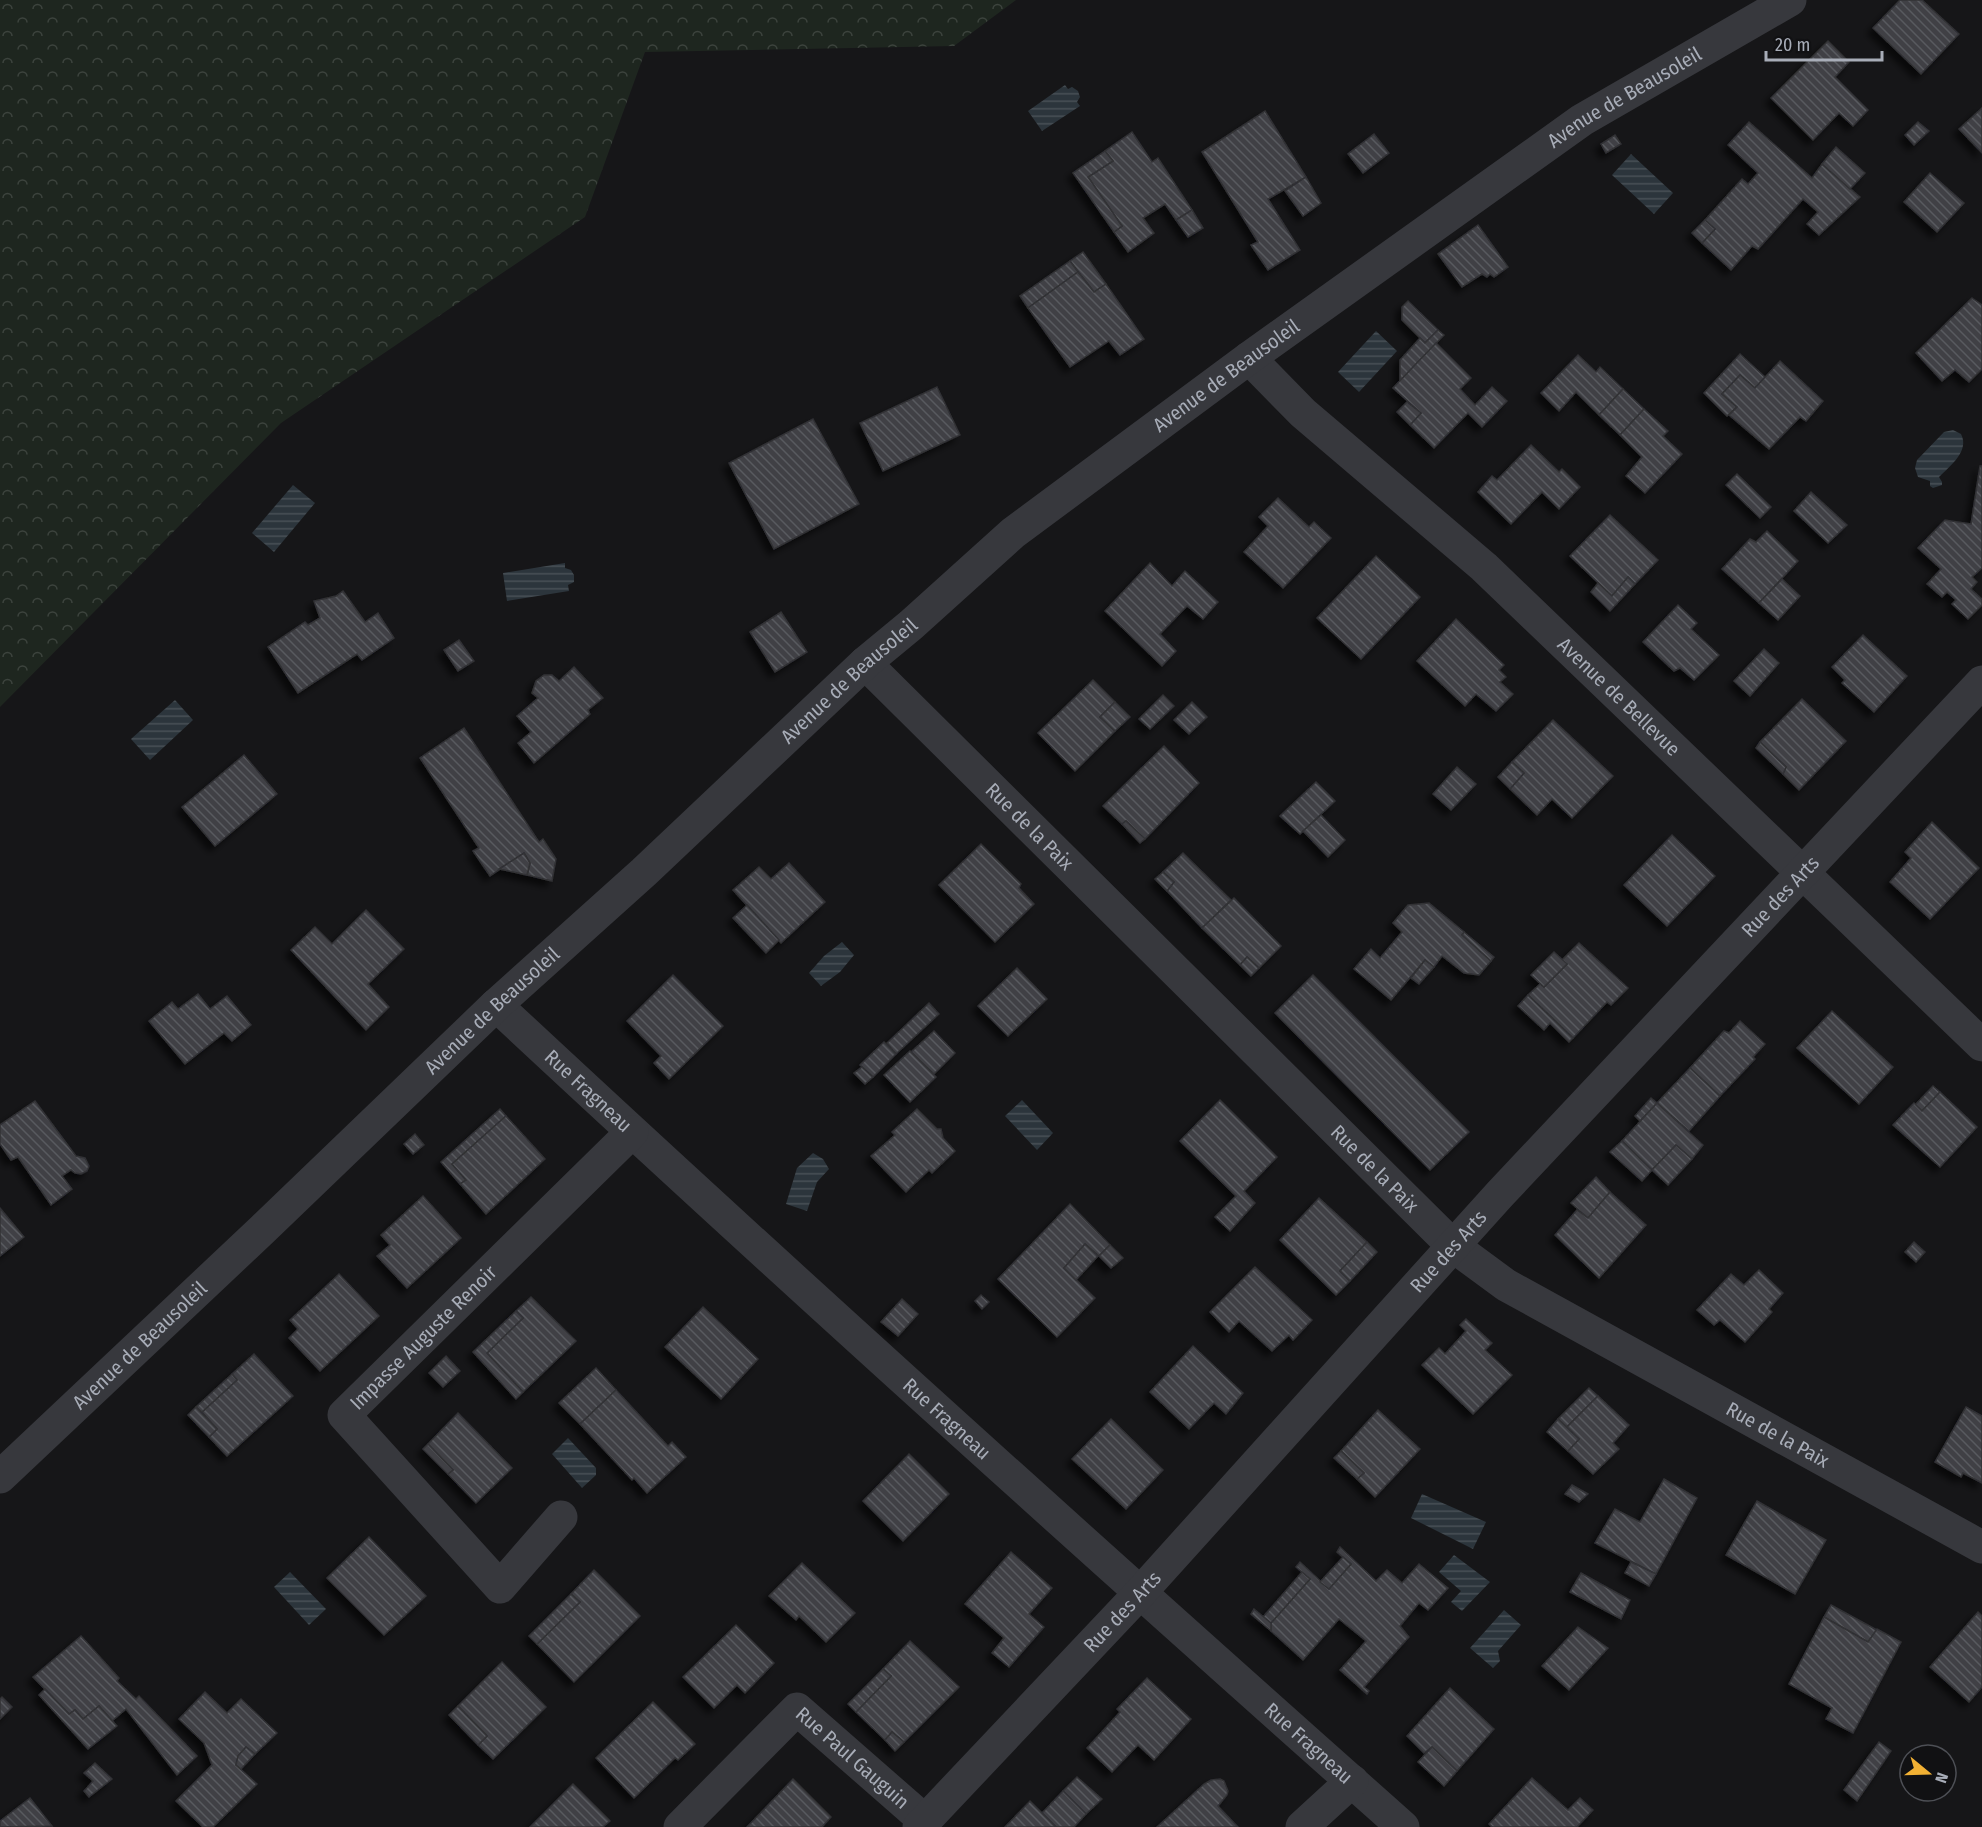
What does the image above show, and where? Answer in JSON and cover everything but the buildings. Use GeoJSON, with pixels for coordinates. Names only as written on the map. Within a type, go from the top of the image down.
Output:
{"type":"FeatureCollection","features":[{"type":"Feature","properties":{"kind":"street","name":"Avenue de Beausoleil"},"geometry":{"type":"LineString","coordinates":[[0,1477],[496,1005],[644,872],[865,663],[911,626],[1013,533],[1249,358],[1582,120],[1790,0]]}},
{"type":"Feature","properties":{"kind":"street","name":"Avenue de Bellevue"},"geometry":{"type":"LineString","coordinates":[[1249,358],[1303,413],[1484,567],[1982,1045]]}},
{"type":"Feature","properties":{"kind":"street","name":"Rue de la Paix"},"geometry":{"type":"LineString","coordinates":[[865,663],[1453,1246],[1506,1285],[1982,1547]]}},
{"type":"Feature","properties":{"kind":"street","name":"Rue des Arts"},"geometry":{"type":"LineString","coordinates":[[922,1824],[1140,1593],[1453,1246],[1982,682]]}},
{"type":"Feature","properties":{"kind":"street","name":"Rue Fragneau"},"geometry":{"type":"LineString","coordinates":[[496,1005],[632,1132],[1140,1593],[1403,1827]]}},
{"type":"Feature","properties":{"kind":"street","name":"Impasse Auguste Renoir"},"geometry":{"type":"LineString","coordinates":[[561,1517],[500,1587],[344,1415],[632,1132]]}},
{"type":"Feature","properties":{"kind":"street","name":"Rue Paul Gauguin"},"geometry":{"type":"LineString","coordinates":[[680,1827],[797,1709],[922,1824]]}},
{"type":"Feature","properties":{"kind":"street"},"geometry":{"type":"LineString","coordinates":[[1302,1827],[1352,1781]]}},
{"type":"Feature","properties":{"kind":"green space"},"geometry":{"type":"Polygon","coordinates":[[[0,0],[1016,0],[954,46],[645,52],[585,217],[281,423],[0,707],[0,0]]]}},
{"type":"Feature","properties":{"kind":"shaded area"},"geometry":{"type":"Polygon","coordinates":[[[1065,85],[1068,89],[1072,87],[1078,91],[1080,97],[1077,102],[1080,106],[1042,131],[1028,111],[1065,85]]]}},
{"type":"Feature","properties":{"kind":"shaded area"},"geometry":{"type":"Polygon","coordinates":[[[1631,154],[1673,193],[1654,214],[1612,175],[1631,154]]]}},
{"type":"Feature","properties":{"kind":"shaded area"},"geometry":{"type":"Polygon","coordinates":[[[1376,331],[1397,351],[1359,392],[1338,372],[1376,331]]]}},
{"type":"Feature","properties":{"kind":"shaded area"},"geometry":{"type":"Polygon","coordinates":[[[1953,430],[1961,434],[1963,446],[1961,452],[1939,477],[1942,485],[1933,488],[1930,486],[1930,481],[1918,477],[1915,468],[1917,460],[1944,432],[1953,430]]]}},
{"type":"Feature","properties":{"kind":"shaded area"},"geometry":{"type":"Polygon","coordinates":[[[293,485],[315,503],[274,552],[252,533],[293,485]]]}},
{"type":"Feature","properties":{"kind":"shaded area"},"geometry":{"type":"Polygon","coordinates":[[[565,563],[565,568],[571,570],[574,575],[574,582],[568,585],[569,591],[507,601],[503,573],[565,563]]]}},
{"type":"Feature","properties":{"kind":"shaded area"},"geometry":{"type":"Polygon","coordinates":[[[175,700],[193,720],[150,760],[131,739],[175,700]]]}},
{"type":"Feature","properties":{"kind":"shaded area"},"geometry":{"type":"Polygon","coordinates":[[[842,942],[854,955],[840,972],[821,986],[809,973],[824,956],[842,942]]]}},
{"type":"Feature","properties":{"kind":"shaded area"},"geometry":{"type":"Polygon","coordinates":[[[1022,1100],[1053,1133],[1037,1150],[1005,1116],[1022,1100]]]}},
{"type":"Feature","properties":{"kind":"shaded area"},"geometry":{"type":"Polygon","coordinates":[[[813,1153],[823,1159],[829,1169],[817,1182],[807,1211],[786,1204],[797,1168],[813,1153]]]}},
{"type":"Feature","properties":{"kind":"shaded area"},"geometry":{"type":"Polygon","coordinates":[[[568,1438],[596,1468],[596,1475],[582,1488],[552,1454],[568,1438]]]}},
{"type":"Feature","properties":{"kind":"shaded area"},"geometry":{"type":"Polygon","coordinates":[[[1422,1494],[1486,1522],[1473,1549],[1411,1518],[1422,1494]]]}},
{"type":"Feature","properties":{"kind":"shaded area"},"geometry":{"type":"Polygon","coordinates":[[[1454,1555],[1490,1582],[1462,1611],[1451,1602],[1461,1591],[1439,1572],[1454,1555]]]}},
{"type":"Feature","properties":{"kind":"shaded area"},"geometry":{"type":"Polygon","coordinates":[[[290,1572],[326,1609],[309,1625],[274,1587],[290,1572]]]}},
{"type":"Feature","properties":{"kind":"shaded area"},"geometry":{"type":"Polygon","coordinates":[[[1504,1610],[1521,1625],[1498,1651],[1500,1661],[1493,1668],[1470,1648],[1504,1610]]]}}]}
